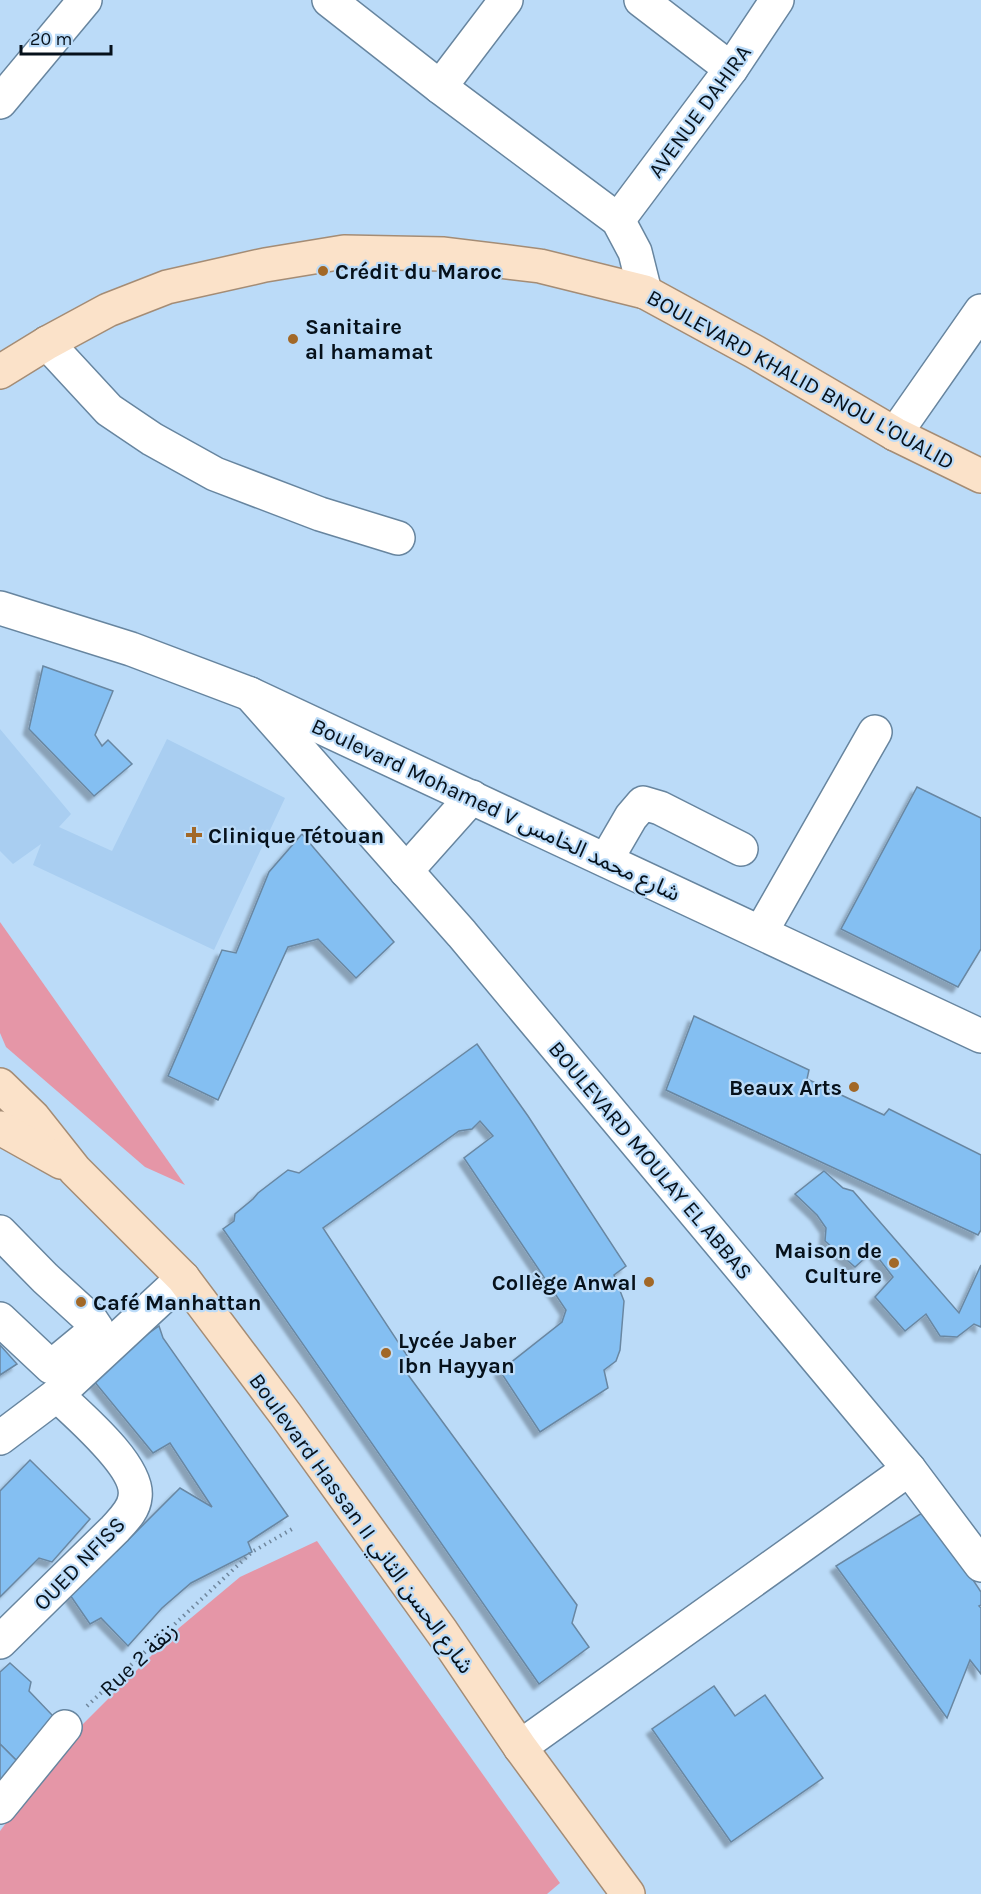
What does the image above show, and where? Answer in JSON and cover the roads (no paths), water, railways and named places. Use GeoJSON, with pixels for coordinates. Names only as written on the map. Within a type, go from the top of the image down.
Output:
{"type":"FeatureCollection","features":[{"type":"Feature","properties":{"kind":"main road","name":"BOULEVARD KHALID BNOU L'OUALID"},"geometry":{"type":"LineString","coordinates":[[0,372],[108,310],[167,287],[265,265],[344,252],[444,254],[540,266],[645,292],[895,434],[981,476]]}},
{"type":"Feature","properties":{"kind":"main road","name":"Boulevard Hassan II شارع الحسن الثاني"},"geometry":{"type":"LineString","coordinates":[[0,1085],[33,1117],[75,1170],[183,1278],[286,1415],[442,1632],[520,1746],[628,1894]]}},
{"type":"Feature","properties":{"kind":"main road","name":"Boulevard Hassan II شارع الحسن الثاني"},"geometry":{"type":"LineString","coordinates":[[0,1128],[75,1170]]}},
{"type":"Feature","properties":{"kind":"street"},"geometry":{"type":"LineString","coordinates":[[0,102],[85,0]]}},
{"type":"Feature","properties":{"kind":"street"},"geometry":{"type":"LineString","coordinates":[[328,0],[618,220],[635,252],[645,292]]}},
{"type":"Feature","properties":{"kind":"street"},"geometry":{"type":"LineString","coordinates":[[440,87],[506,0]]}},
{"type":"Feature","properties":{"kind":"street"},"geometry":{"type":"LineString","coordinates":[[640,0],[731,69]]}},
{"type":"Feature","properties":{"kind":"street","name":"AVENUE DAHIRA"},"geometry":{"type":"LineString","coordinates":[[618,220],[731,69],[777,0]]}},
{"type":"Feature","properties":{"kind":"street"},"geometry":{"type":"LineString","coordinates":[[895,434],[967,352],[981,311]]}},
{"type":"Feature","properties":{"kind":"street"},"geometry":{"type":"LineString","coordinates":[[47,343],[109,410],[152,439],[215,474],[320,514],[398,538]]}},
{"type":"Feature","properties":{"kind":"street","name":"Boulevard Mohamed V شارع محمد الخامس"},"geometry":{"type":"LineString","coordinates":[[0,608],[131,649],[250,694],[981,1036]]}},
{"type":"Feature","properties":{"kind":"street","name":"BOULEVARD MOULAY EL ABBAS"},"geometry":{"type":"LineString","coordinates":[[250,694],[462,934],[909,1468],[981,1565]]}},
{"type":"Feature","properties":{"kind":"street"},"geometry":{"type":"LineString","coordinates":[[761,932],[875,732]]}},
{"type":"Feature","properties":{"kind":"street"},"geometry":{"type":"LineString","coordinates":[[406,871],[472,797]]}},
{"type":"Feature","properties":{"kind":"street"},"geometry":{"type":"LineString","coordinates":[[606,860],[631,817],[643,802],[660,808],[741,849]]}},
{"type":"Feature","properties":{"kind":"street"},"geometry":{"type":"LineString","coordinates":[[0,1232],[91,1320],[97,1329],[51,1367],[0,1319]]}},
{"type":"Feature","properties":{"kind":"street"},"geometry":{"type":"LineString","coordinates":[[0,1438],[57,1395],[183,1278]]}},
{"type":"Feature","properties":{"kind":"street","name":"OUED NFISS"},"geometry":{"type":"LineString","coordinates":[[0,1642],[115,1529],[130,1511],[135,1499],[135,1485],[127,1468],[100,1437],[57,1395]]}},
{"type":"Feature","properties":{"kind":"street"},"geometry":{"type":"LineString","coordinates":[[520,1746],[909,1468]]}},
{"type":"Feature","properties":{"kind":"street"},"geometry":{"type":"LineString","coordinates":[[0,1807],[65,1727]]}},
{"type":"Feature","properties":{"kind":"place","name":"Crédit du Maroc"},"geometry":{"type":"Point","coordinates":[323,271]}},
{"type":"Feature","properties":{"kind":"place","name":"Sanitaire al hamamat"},"geometry":{"type":"Point","coordinates":[293,339]}},
{"type":"Feature","properties":{"kind":"place","name":"Clinique Tétouan"},"geometry":{"type":"Point","coordinates":[194,835]}},
{"type":"Feature","properties":{"kind":"place","name":"Beaux Arts"},"geometry":{"type":"Point","coordinates":[854,1087]}},
{"type":"Feature","properties":{"kind":"place","name":"Maison de Culture"},"geometry":{"type":"Point","coordinates":[894,1263]}},
{"type":"Feature","properties":{"kind":"place","name":"Collège Anwal"},"geometry":{"type":"Point","coordinates":[649,1282]}},
{"type":"Feature","properties":{"kind":"place","name":"Café Manhattan"},"geometry":{"type":"Point","coordinates":[81,1302]}},
{"type":"Feature","properties":{"kind":"place","name":"Lycée Jaber Ibn Hayyan"},"geometry":{"type":"Point","coordinates":[386,1353]}}]}
